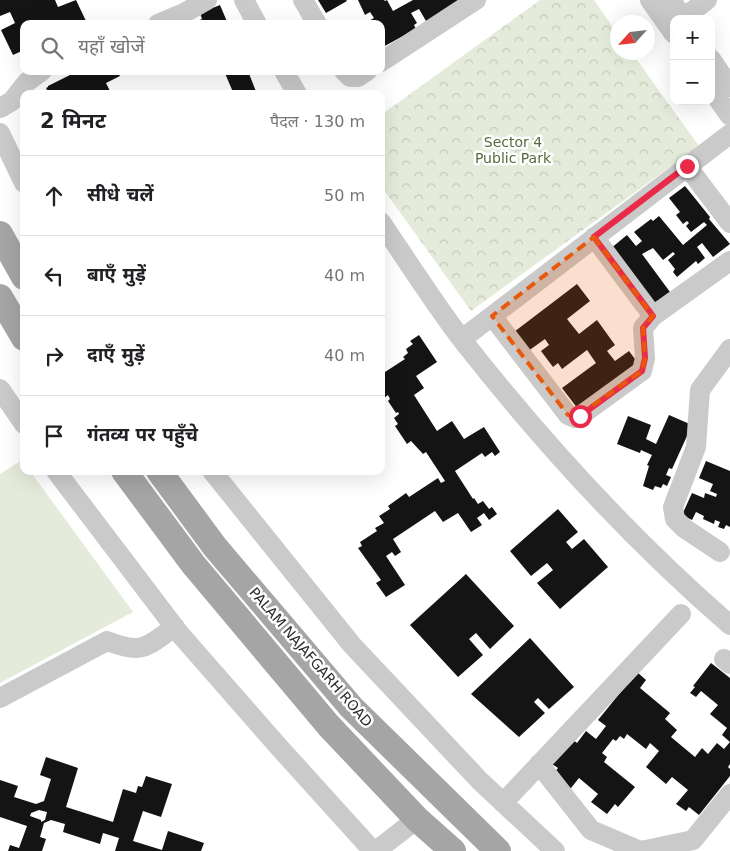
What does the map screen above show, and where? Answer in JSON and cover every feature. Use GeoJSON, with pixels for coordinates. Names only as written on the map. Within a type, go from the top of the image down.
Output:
{"type":"FeatureCollection","features":[{"type":"Feature","properties":{"kind":"main road"},"geometry":{"type":"LineString","coordinates":[[0,234],[20,270]]}},
{"type":"Feature","properties":{"kind":"main road"},"geometry":{"type":"LineString","coordinates":[[0,297],[20,331]]}},
{"type":"Feature","properties":{"kind":"main road"},"geometry":{"type":"LineString","coordinates":[[127,475],[193,564],[323,718],[417,819],[453,851]]}},
{"type":"Feature","properties":{"kind":"main road","name":"PALAM NAJAFGARH ROAD"},"geometry":{"type":"LineString","coordinates":[[163,475],[215,547],[351,707],[498,851]]}},
{"type":"Feature","properties":{"kind":"street"},"geometry":{"type":"LineString","coordinates":[[168,20],[184,14],[207,0]]}},
{"type":"Feature","properties":{"kind":"street"},"geometry":{"type":"LineString","coordinates":[[244,0],[255,20]]}},
{"type":"Feature","properties":{"kind":"street"},"geometry":{"type":"LineString","coordinates":[[303,0],[315,20]]}},
{"type":"Feature","properties":{"kind":"street"},"geometry":{"type":"LineString","coordinates":[[385,59],[476,0]]}},
{"type":"Feature","properties":{"kind":"street"},"geometry":{"type":"LineString","coordinates":[[650,0],[670,16]]}},
{"type":"Feature","properties":{"kind":"street"},"geometry":{"type":"LineString","coordinates":[[671,0],[677,15]]}},
{"type":"Feature","properties":{"kind":"street"},"geometry":{"type":"LineString","coordinates":[[690,15],[707,0]]}},
{"type":"Feature","properties":{"kind":"street"},"geometry":{"type":"LineString","coordinates":[[712,60],[730,87]]}},
{"type":"Feature","properties":{"kind":"street"},"geometry":{"type":"LineString","coordinates":[[286,75],[295,90]]}},
{"type":"Feature","properties":{"kind":"street"},"geometry":{"type":"LineString","coordinates":[[348,75],[350,77],[358,77],[361,75]]}},
{"type":"Feature","properties":{"kind":"street"},"geometry":{"type":"LineString","coordinates":[[0,108],[20,94]]}},
{"type":"Feature","properties":{"kind":"street"},"geometry":{"type":"LineString","coordinates":[[715,95],[730,116]]}},
{"type":"Feature","properties":{"kind":"street"},"geometry":{"type":"LineString","coordinates":[[0,134],[20,175]]}},
{"type":"Feature","properties":{"kind":"street"},"geometry":{"type":"LineString","coordinates":[[462,339],[730,134]]}},
{"type":"Feature","properties":{"kind":"street"},"geometry":{"type":"LineString","coordinates":[[687,166],[730,223]]}},
{"type":"Feature","properties":{"kind":"street"},"geometry":{"type":"LineString","coordinates":[[385,228],[462,339],[520,411],[606,507],[730,625]]}},
{"type":"Feature","properties":{"kind":"street"},"geometry":{"type":"LineString","coordinates":[[594,237],[653,316]]}},
{"type":"Feature","properties":{"kind":"street"},"geometry":{"type":"LineString","coordinates":[[492,316],[568,416],[575,418],[642,371],[645,358],[643,328],[653,316],[730,261]]}},
{"type":"Feature","properties":{"kind":"street"},"geometry":{"type":"LineString","coordinates":[[720,552],[675,519],[674,507],[696,447],[700,390],[730,349]]}},
{"type":"Feature","properties":{"kind":"street"},"geometry":{"type":"LineString","coordinates":[[0,389],[20,418]]}},
{"type":"Feature","properties":{"kind":"street"},"geometry":{"type":"LineString","coordinates":[[59,475],[175,627],[272,739],[375,851],[417,819]]}},
{"type":"Feature","properties":{"kind":"street"},"geometry":{"type":"LineString","coordinates":[[215,475],[352,645],[480,781],[555,851]]}},
{"type":"Feature","properties":{"kind":"street"},"geometry":{"type":"LineString","coordinates":[[503,803],[681,614]]}},
{"type":"Feature","properties":{"kind":"street"},"geometry":{"type":"LineString","coordinates":[[0,698],[107,641],[127,648],[143,648],[175,627]]}},
{"type":"Feature","properties":{"kind":"street"},"geometry":{"type":"LineString","coordinates":[[539,764],[591,830],[640,851],[693,840],[730,794]]}},
{"type":"Feature","properties":{"kind":"highlighted area"},"geometry":{"type":"Polygon","coordinates":[[[594,237],[653,316],[643,328],[645,358],[642,371],[575,418],[568,415],[492,316],[594,237]]]}},
{"type":"Feature","properties":{"kind":"green space","name":"Sector 4 Public Park"},"geometry":{"type":"Polygon","coordinates":[[[540,0],[594,0],[610,23],[610,60],[637,60],[699,146],[471,311],[385,192],[385,112],[540,0]]]}},
{"type":"Feature","properties":{"kind":"green space"},"geometry":{"type":"Polygon","coordinates":[[[20,461],[20,475],[33,475],[133,612],[0,683],[0,474],[20,461]]]}},
{"type":"Feature","properties":{"kind":"building"},"geometry":{"type":"Polygon","coordinates":[[[0,0],[55,0],[58,7],[76,0],[86,20],[20,20],[20,52],[13,55],[1,30],[15,23],[10,12],[0,16],[0,0]]]}},
{"type":"Feature","properties":{"kind":"building"},"geometry":{"type":"Polygon","coordinates":[[[318,0],[346,0],[347,1],[326,13],[318,0]]]}},
{"type":"Feature","properties":{"kind":"building"},"geometry":{"type":"Polygon","coordinates":[[[358,0],[387,0],[393,11],[413,0],[475,0],[426,21],[419,9],[411,13],[417,23],[414,25],[416,29],[385,46],[385,20],[370,20],[374,18],[370,12],[365,15],[358,0]]]}},
{"type":"Feature","properties":{"kind":"building"},"geometry":{"type":"Polygon","coordinates":[[[220,5],[226,20],[200,20],[202,19],[200,13],[220,5]]]}},
{"type":"Feature","properties":{"kind":"building"},"geometry":{"type":"Polygon","coordinates":[[[70,75],[120,76],[106,83],[110,90],[47,90],[48,86],[70,75]]]}},
{"type":"Feature","properties":{"kind":"building"},"geometry":{"type":"Polygon","coordinates":[[[226,75],[250,75],[255,90],[232,90],[226,75]]]}},
{"type":"Feature","properties":{"kind":"building"},"geometry":{"type":"Polygon","coordinates":[[[685,186],[730,244],[713,257],[702,243],[697,247],[705,258],[698,264],[696,261],[677,277],[673,272],[675,269],[668,260],[675,254],[673,252],[663,260],[653,248],[642,254],[670,292],[651,306],[610,249],[627,235],[636,246],[642,241],[634,232],[651,219],[653,221],[659,216],[683,245],[707,225],[704,222],[691,232],[686,226],[689,223],[687,221],[683,224],[676,215],[680,212],[669,198],[685,186]]]}},
{"type":"Feature","properties":{"kind":"building"},"geometry":{"type":"Polygon","coordinates":[[[577,284],[590,301],[567,319],[579,334],[597,320],[615,345],[607,351],[615,361],[629,351],[638,363],[578,409],[562,388],[596,363],[587,350],[562,369],[558,363],[553,367],[541,351],[549,345],[545,339],[524,354],[510,335],[577,284]]]}},
{"type":"Feature","properties":{"kind":"building"},"geometry":{"type":"Polygon","coordinates":[[[419,335],[437,362],[416,376],[424,388],[414,395],[437,431],[452,421],[464,439],[484,427],[500,452],[495,456],[492,452],[485,457],[482,453],[455,471],[473,499],[478,504],[483,501],[489,509],[492,507],[497,514],[489,520],[484,513],[477,518],[482,525],[471,532],[458,513],[443,522],[435,511],[393,539],[401,552],[395,556],[392,552],[386,556],[405,585],[386,597],[376,583],[381,580],[358,548],[362,546],[360,542],[377,531],[375,528],[384,523],[379,516],[390,509],[388,506],[406,493],[409,497],[438,478],[441,483],[445,481],[426,452],[423,454],[411,441],[407,444],[395,426],[398,424],[394,418],[399,414],[398,412],[396,413],[388,401],[390,399],[388,395],[385,397],[385,372],[405,359],[403,357],[408,353],[406,349],[413,344],[410,341],[419,335]]]}},
{"type":"Feature","properties":{"kind":"building"},"geometry":{"type":"Polygon","coordinates":[[[669,415],[692,425],[672,469],[669,468],[666,475],[671,477],[667,486],[663,484],[661,488],[655,486],[653,490],[643,486],[649,466],[647,465],[652,455],[641,450],[640,453],[617,444],[628,416],[651,425],[646,439],[656,444],[669,415]]]}},
{"type":"Feature","properties":{"kind":"building"},"geometry":{"type":"Polygon","coordinates":[[[706,461],[730,471],[730,527],[726,525],[724,529],[718,527],[720,522],[715,520],[714,524],[703,519],[704,516],[696,512],[692,520],[682,515],[692,493],[704,498],[705,493],[716,497],[717,494],[710,491],[713,484],[699,478],[706,461]]]}},
{"type":"Feature","properties":{"kind":"building"},"geometry":{"type":"Polygon","coordinates":[[[558,509],[578,532],[566,542],[572,549],[584,539],[608,567],[560,609],[537,583],[553,570],[547,563],[531,576],[510,551],[558,509]]]}},
{"type":"Feature","properties":{"kind":"building"},"geometry":{"type":"Polygon","coordinates":[[[466,574],[514,626],[490,649],[476,633],[469,639],[483,655],[458,677],[410,625],[466,574]]]}},
{"type":"Feature","properties":{"kind":"building"},"geometry":{"type":"Polygon","coordinates":[[[530,638],[574,687],[549,709],[538,698],[534,702],[545,713],[519,737],[471,694],[530,638]]]}},
{"type":"Feature","properties":{"kind":"building"},"geometry":{"type":"Polygon","coordinates":[[[711,663],[730,678],[730,742],[722,735],[727,728],[710,714],[718,705],[701,691],[696,697],[690,693],[695,687],[693,686],[711,663]]]}},
{"type":"Feature","properties":{"kind":"building"},"geometry":{"type":"Polygon","coordinates":[[[637,672],[646,680],[640,688],[670,713],[665,719],[677,730],[671,737],[695,757],[702,748],[708,754],[717,743],[724,749],[730,742],[730,764],[728,767],[730,769],[730,776],[699,815],[689,807],[686,811],[676,804],[688,790],[672,777],[666,784],[646,767],[659,751],[650,743],[646,749],[627,734],[624,739],[620,736],[616,741],[613,739],[602,753],[607,757],[604,762],[635,787],[618,807],[615,804],[607,814],[591,802],[598,794],[579,778],[567,793],[554,773],[558,768],[552,764],[572,739],[577,743],[586,731],[596,739],[606,726],[598,720],[637,672]]]}},
{"type":"Feature","properties":{"kind":"building"},"geometry":{"type":"Polygon","coordinates":[[[46,757],[78,768],[66,807],[113,822],[123,789],[136,793],[138,786],[142,787],[146,776],[172,784],[161,817],[143,811],[133,841],[162,850],[168,831],[204,843],[201,851],[115,851],[119,838],[103,833],[100,844],[63,832],[65,824],[51,820],[44,823],[40,837],[46,839],[42,851],[8,851],[10,845],[19,848],[27,826],[0,817],[0,780],[18,786],[14,797],[36,804],[44,801],[51,779],[40,775],[46,757]],[[39,810],[31,813],[30,816],[41,820],[41,822],[45,820],[47,812],[39,810]]]}},
{"type":"Feature","properties":{"kind":"route"},"geometry":{"type":"LineString","coordinates":[[580,416],[642,371],[645,358],[643,328],[653,316],[594,237],[687,166]]}}]}
